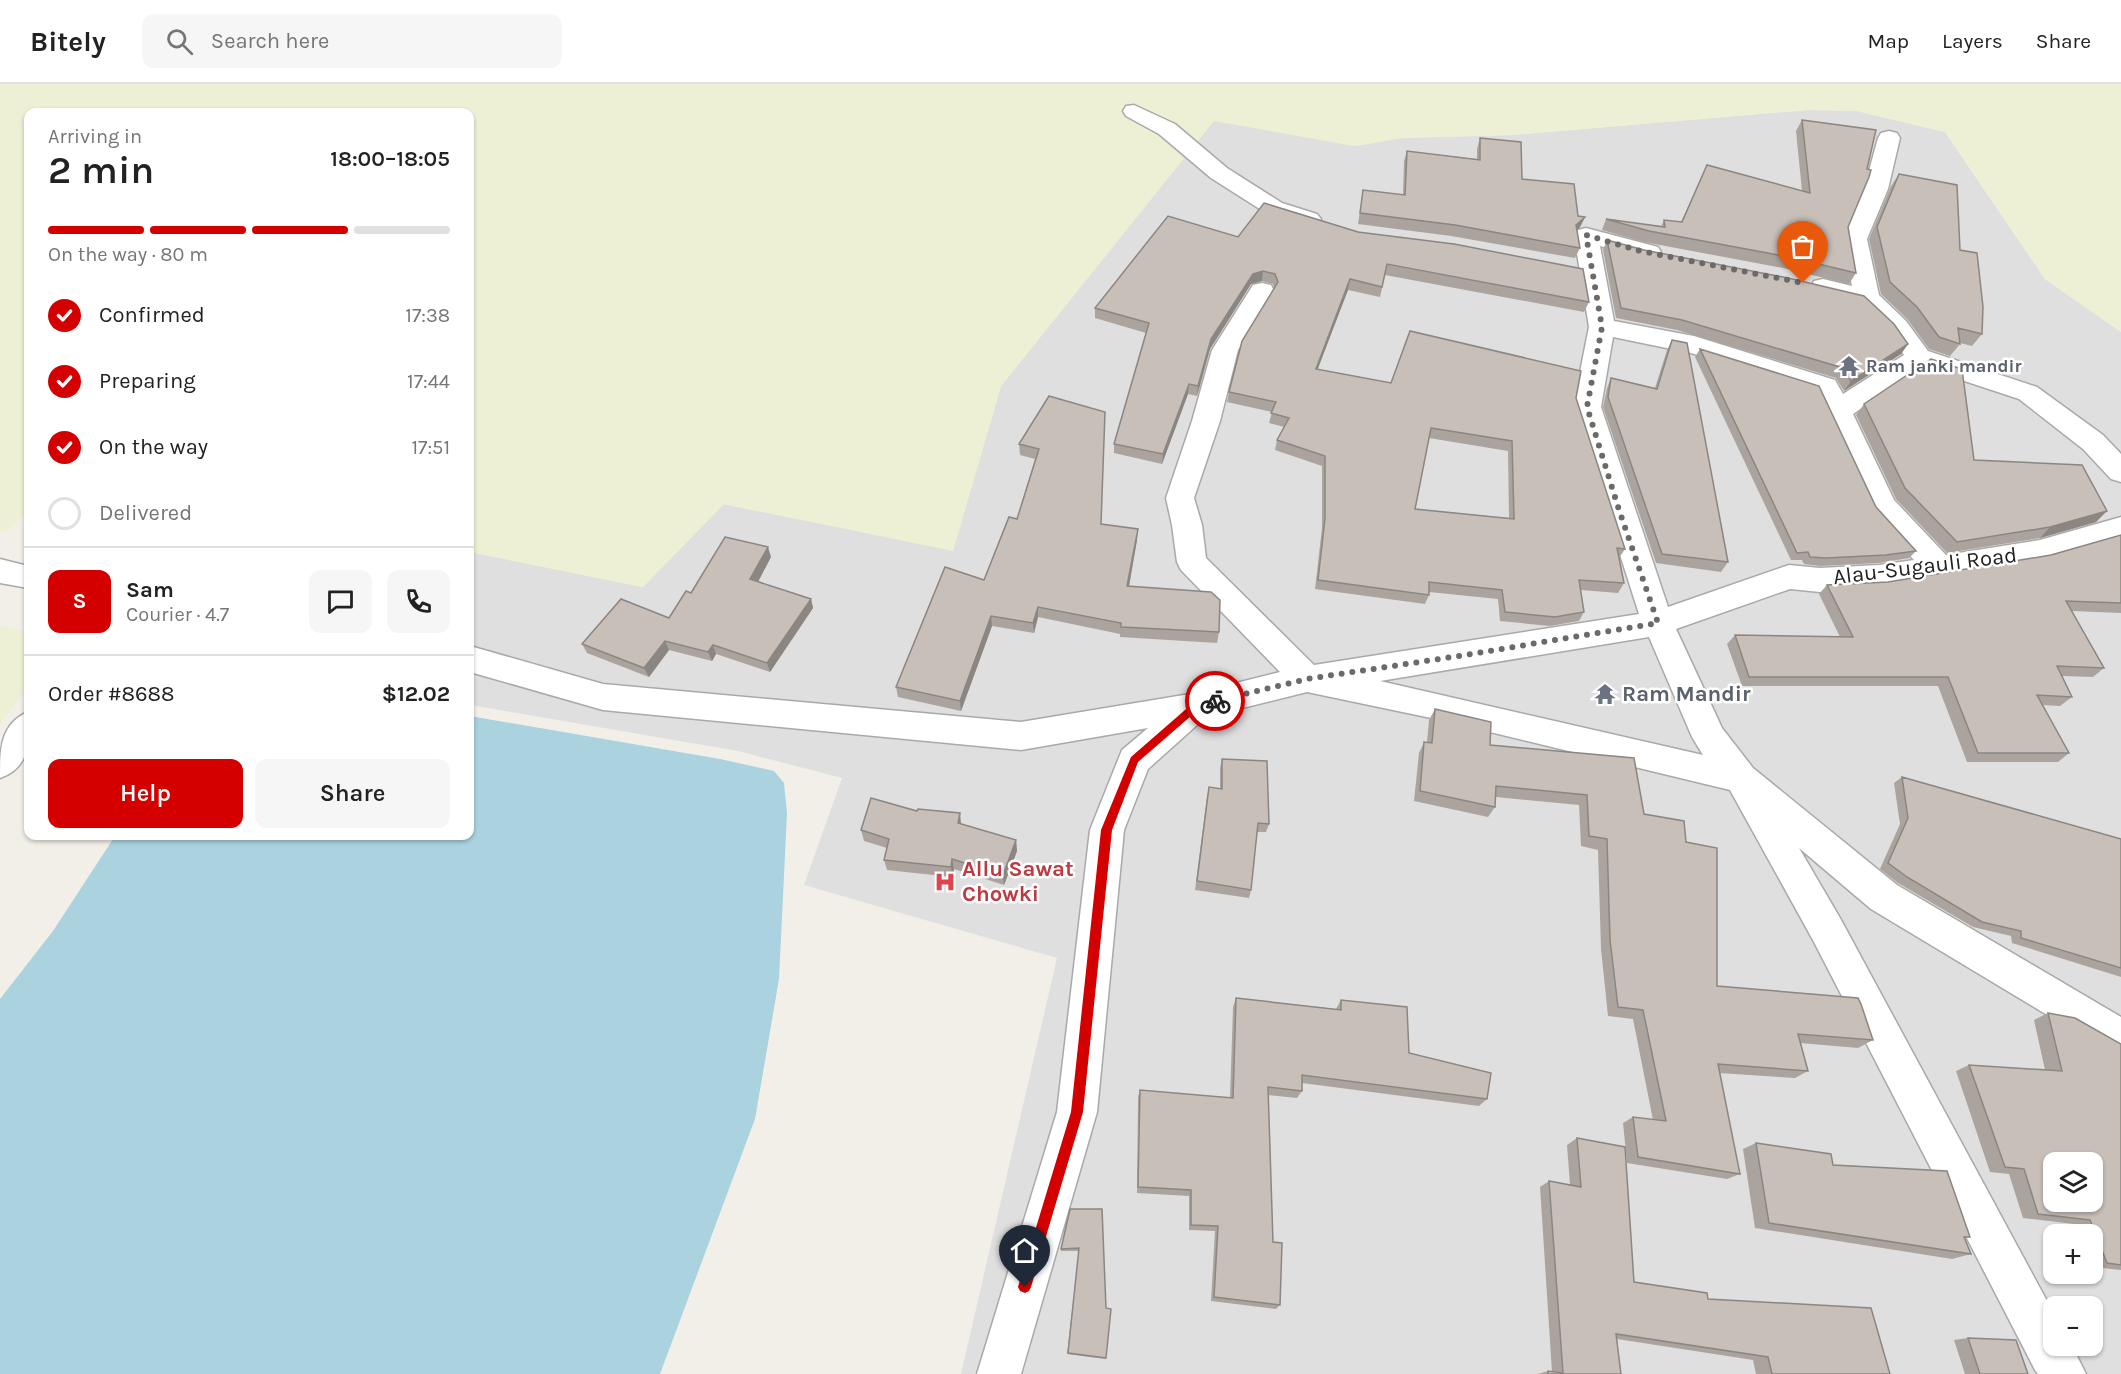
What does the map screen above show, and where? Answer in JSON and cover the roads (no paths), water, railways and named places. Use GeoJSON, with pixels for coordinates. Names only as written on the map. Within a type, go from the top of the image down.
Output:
{"type":"FeatureCollection","features":[{"type":"Feature","properties":{"kind":"street"},"geometry":{"type":"LineString","coordinates":[[1134,111],[1167,129],[1219,173],[1274,208],[1335,226]]}},
{"type":"Feature","properties":{"kind":"street"},"geometry":{"type":"LineString","coordinates":[[1867,298],[1855,239],[1876,189],[1889,138]]}},
{"type":"Feature","properties":{"kind":"street"},"geometry":{"type":"LineString","coordinates":[[1672,257],[1640,251],[1586,235],[1583,270],[1602,327],[1587,407],[1658,623],[1709,737],[1741,778],[1827,930],[2045,1344],[2064,1374]]}},
{"type":"Feature","properties":{"kind":"street"},"geometry":{"type":"LineString","coordinates":[[1803,283],[1867,298],[1897,327],[1919,357],[2028,393],[2093,442],[2121,472]]}},
{"type":"Feature","properties":{"kind":"street"},"geometry":{"type":"LineString","coordinates":[[1262,291],[1225,350],[1206,421],[1180,498],[1187,525],[1192,562],[1307,679],[1436,706],[1741,778],[1884,897],[2121,1038]]}},
{"type":"Feature","properties":{"kind":"street"},"geometry":{"type":"LineString","coordinates":[[1602,327],[1694,345],[1826,386],[1882,506],[1939,567]]}},
{"type":"Feature","properties":{"kind":"street"},"geometry":{"type":"LineString","coordinates":[[1839,410],[1919,357]]}},
{"type":"Feature","properties":{"kind":"street","name":"Alau-Sugauli Road"},"geometry":{"type":"LineString","coordinates":[[999,1374],[1077,1112],[1107,830],[1134,760],[1196,706],[1307,679],[1658,623],[1789,577],[1820,580],[1879,577],[2040,551],[2121,528]]}},
{"type":"Feature","properties":{"kind":"street"},"geometry":{"type":"LineString","coordinates":[[0,571],[24,576]]}},
{"type":"Feature","properties":{"kind":"street"},"geometry":{"type":"LineString","coordinates":[[474,660],[603,697],[1021,736],[1196,706]]}},
{"type":"Feature","properties":{"kind":"street"},"geometry":{"type":"LineString","coordinates":[[0,764],[24,731]]}},
{"type":"Feature","properties":{"kind":"water"},"geometry":{"type":"Polygon","coordinates":[[[474,717],[720,759],[774,771],[784,783],[787,813],[779,979],[755,1119],[660,1374],[0,1374],[0,999],[53,931],[112,840],[474,840],[474,717]]]}},
{"type":"Feature","properties":{"kind":"place","name":"Ram janki mandir"},"geometry":{"type":"Point","coordinates":[1849,366]}},
{"type":"Feature","properties":{"kind":"place","name":"Ram Mandir"},"geometry":{"type":"Point","coordinates":[1605,694]}},
{"type":"Feature","properties":{"kind":"place","name":"Allu Sawat Chowki"},"geometry":{"type":"Point","coordinates":[945,882]}}]}
